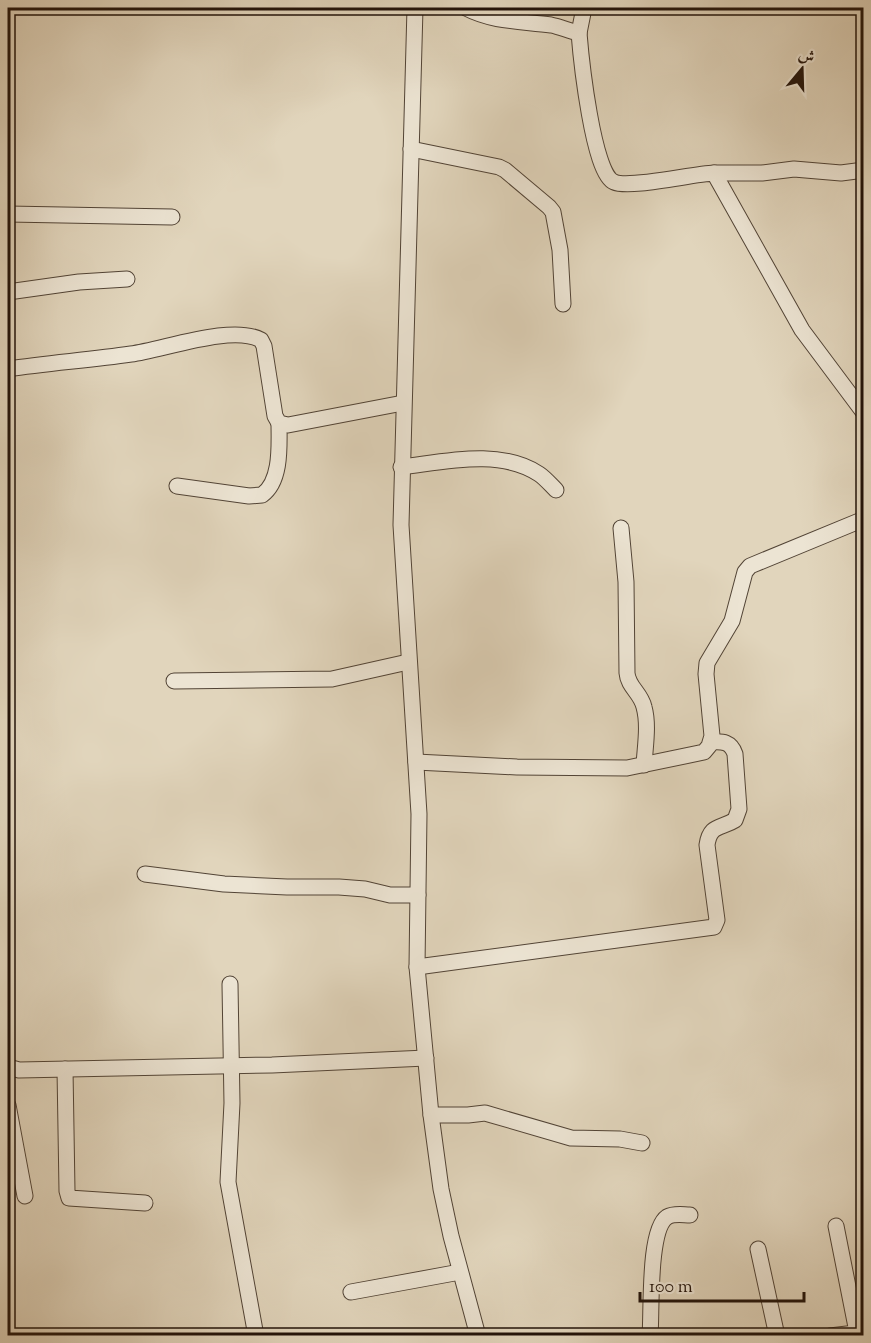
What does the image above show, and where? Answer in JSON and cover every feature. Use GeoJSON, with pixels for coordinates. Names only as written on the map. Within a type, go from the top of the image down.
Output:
{"type":"FeatureCollection","features":[{"type":"Feature","properties":{"kind":"street"},"geometry":{"type":"LineString","coordinates":[[415,8],[401,525],[420,848],[417,967],[431,1115],[441,1189],[460,1272],[478,1335]]}},
{"type":"Feature","properties":{"kind":"street"},"geometry":{"type":"LineString","coordinates":[[466,8],[502,21],[549,25],[579,33]]}},
{"type":"Feature","properties":{"kind":"street"},"geometry":{"type":"LineString","coordinates":[[584,8],[579,33],[593,131],[603,172],[613,182],[631,184],[696,174],[762,173],[794,169],[842,173],[864,171]]}},
{"type":"Feature","properties":{"kind":"street"},"geometry":{"type":"LineString","coordinates":[[411,148],[499,167],[549,207],[553,212],[560,250],[563,304]]}},
{"type":"Feature","properties":{"kind":"street"},"geometry":{"type":"LineString","coordinates":[[714,174],[801,330],[857,394],[864,413]]}},
{"type":"Feature","properties":{"kind":"street"},"geometry":{"type":"LineString","coordinates":[[8,214],[172,217]]}},
{"type":"Feature","properties":{"kind":"street"},"geometry":{"type":"LineString","coordinates":[[8,292],[79,282],[127,279]]}},
{"type":"Feature","properties":{"kind":"street"},"geometry":{"type":"LineString","coordinates":[[8,369],[135,354],[215,336],[255,336],[261,340],[264,346],[275,416],[279,423],[279,460],[270,488],[262,495],[249,496],[177,486]]}},
{"type":"Feature","properties":{"kind":"street"},"geometry":{"type":"LineString","coordinates":[[279,423],[288,425],[403,403]]}},
{"type":"Feature","properties":{"kind":"street"},"geometry":{"type":"LineString","coordinates":[[401,467],[481,458],[498,459],[539,474],[556,490]]}},
{"type":"Feature","properties":{"kind":"street"},"geometry":{"type":"LineString","coordinates":[[416,762],[517,767],[627,768],[704,752],[711,741],[707,663],[732,621],[745,572],[750,566],[864,519]]}},
{"type":"Feature","properties":{"kind":"street"},"geometry":{"type":"LineString","coordinates":[[621,528],[626,582],[627,673],[628,680],[644,708],[644,765]]}},
{"type":"Feature","properties":{"kind":"street"},"geometry":{"type":"LineString","coordinates":[[174,681],[332,679],[408,662]]}},
{"type":"Feature","properties":{"kind":"street"},"geometry":{"type":"LineString","coordinates":[[417,967],[714,927],[717,920],[708,838],[711,831],[735,820],[739,809],[733,748],[724,741],[711,741]]}},
{"type":"Feature","properties":{"kind":"street"},"geometry":{"type":"LineString","coordinates":[[145,874],[224,884],[339,887],[365,889],[390,895],[418,895]]}},
{"type":"Feature","properties":{"kind":"street"},"geometry":{"type":"LineString","coordinates":[[230,984],[232,1066],[228,1182],[256,1335]]}},
{"type":"Feature","properties":{"kind":"street"},"geometry":{"type":"LineString","coordinates":[[8,1067],[19,1070],[232,1066],[426,1058]]}},
{"type":"Feature","properties":{"kind":"street"},"geometry":{"type":"LineString","coordinates":[[65,1069],[69,1198],[145,1203]]}},
{"type":"Feature","properties":{"kind":"street"},"geometry":{"type":"LineString","coordinates":[[8,1105],[25,1196]]}},
{"type":"Feature","properties":{"kind":"street"},"geometry":{"type":"LineString","coordinates":[[431,1115],[485,1113],[571,1138],[621,1139],[642,1143]]}},
{"type":"Feature","properties":{"kind":"street"},"geometry":{"type":"LineString","coordinates":[[650,1335],[655,1238],[663,1221],[668,1217],[690,1215]]}},
{"type":"Feature","properties":{"kind":"street"},"geometry":{"type":"LineString","coordinates":[[830,1335],[860,1332],[836,1226]]}},
{"type":"Feature","properties":{"kind":"street"},"geometry":{"type":"LineString","coordinates":[[758,1249],[777,1335]]}},
{"type":"Feature","properties":{"kind":"street"},"geometry":{"type":"LineString","coordinates":[[351,1292],[460,1272]]}}]}
